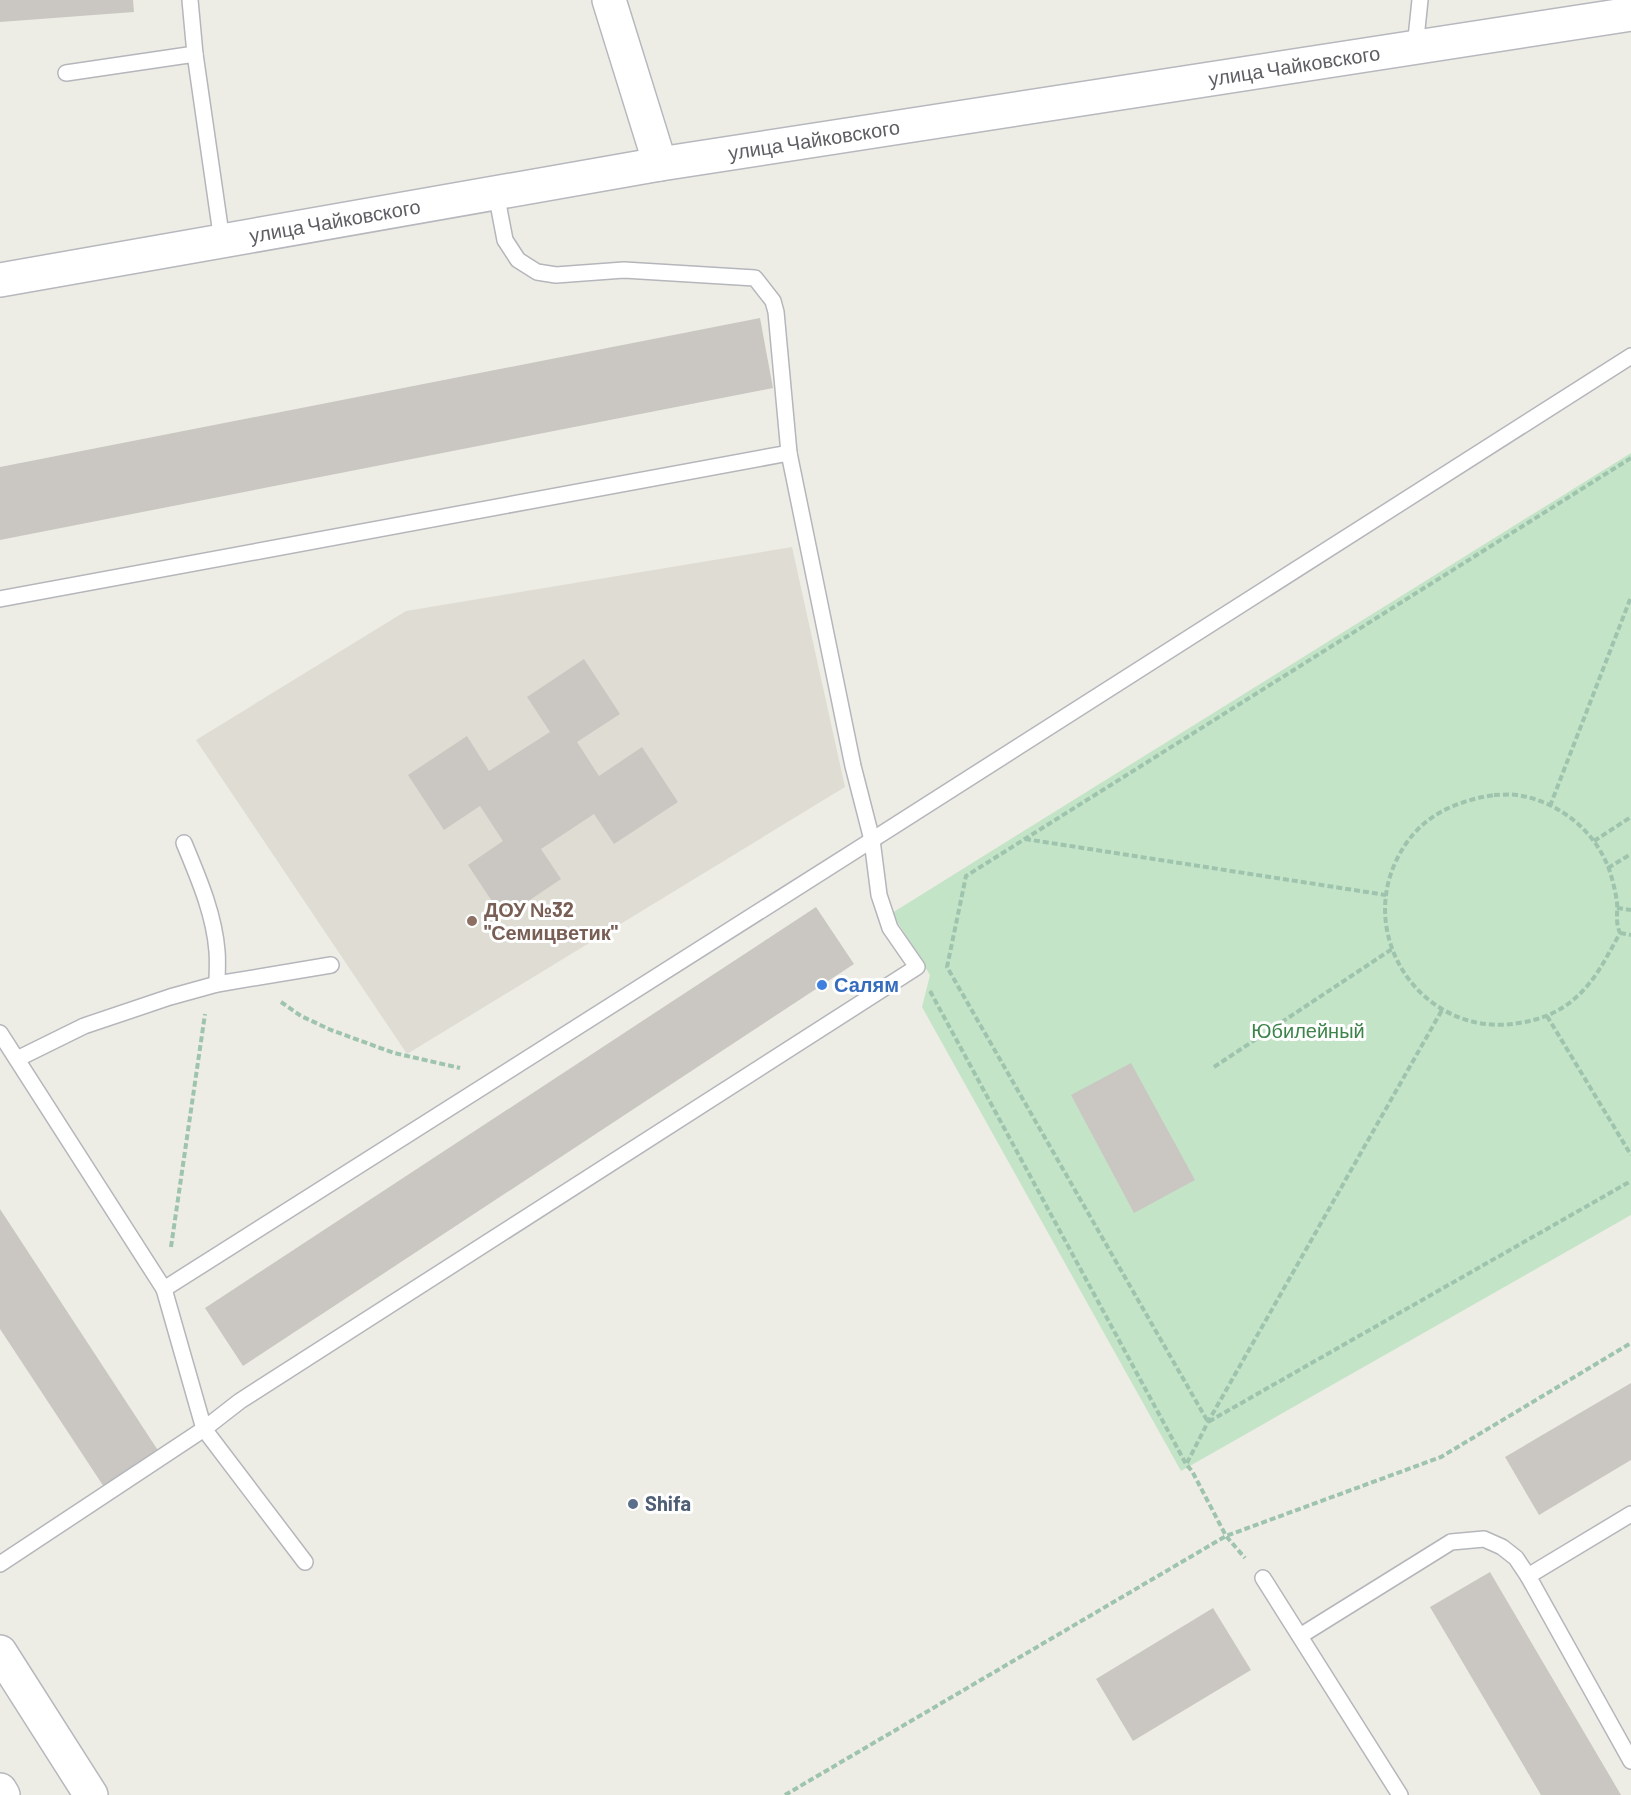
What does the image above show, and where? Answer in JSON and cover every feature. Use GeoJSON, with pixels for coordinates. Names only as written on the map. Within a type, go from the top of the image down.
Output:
{"type":"FeatureCollection","features":[{"type":"Feature","properties":{"kind":"main road"},"geometry":{"type":"LineString","coordinates":[[609,0],[660,164]]}},
{"type":"Feature","properties":{"kind":"main road","name":"улица Чайковского"},"geometry":{"type":"LineString","coordinates":[[0,280],[660,164],[1631,14]]}},
{"type":"Feature","properties":{"kind":"main road"},"geometry":{"type":"LineString","coordinates":[[0,1652],[91,1795]]}},
{"type":"Feature","properties":{"kind":"main road"},"geometry":{"type":"LineString","coordinates":[[0,1790],[3,1795]]}},
{"type":"Feature","properties":{"kind":"lane"},"geometry":{"type":"LineString","coordinates":[[190,0],[195,54],[222,241]]}},
{"type":"Feature","properties":{"kind":"lane"},"geometry":{"type":"LineString","coordinates":[[1415,48],[1420,0]]}},
{"type":"Feature","properties":{"kind":"lane"},"geometry":{"type":"LineString","coordinates":[[66,73],[195,54]]}},
{"type":"Feature","properties":{"kind":"lane"},"geometry":{"type":"LineString","coordinates":[[0,1564],[204,1429],[240,1401],[917,967],[890,927],[879,895],[872,840],[853,766],[789,453],[776,312],[773,301],[755,278],[624,270],[556,275],[537,272],[518,261],[505,240],[496,193]]}},
{"type":"Feature","properties":{"kind":"lane"},"geometry":{"type":"LineString","coordinates":[[164,1289],[1631,356]]}},
{"type":"Feature","properties":{"kind":"lane"},"geometry":{"type":"LineString","coordinates":[[0,599],[789,453]]}},
{"type":"Feature","properties":{"kind":"lane"},"geometry":{"type":"LineString","coordinates":[[184,843],[206,897],[213,924],[217,952],[213,985]]}},
{"type":"Feature","properties":{"kind":"lane"},"geometry":{"type":"LineString","coordinates":[[17,1059],[84,1026],[133,1008],[213,985],[331,966]]}},
{"type":"Feature","properties":{"kind":"lane"},"geometry":{"type":"LineString","coordinates":[[0,1033],[164,1289],[204,1429],[305,1562]]}},
{"type":"Feature","properties":{"kind":"lane"},"geometry":{"type":"LineString","coordinates":[[1528,1576],[1631,1514]]}},
{"type":"Feature","properties":{"kind":"lane"},"geometry":{"type":"LineString","coordinates":[[1300,1636],[1451,1542],[1484,1539],[1502,1547],[1516,1558],[1528,1576],[1631,1761]]}},
{"type":"Feature","properties":{"kind":"lane"},"geometry":{"type":"LineString","coordinates":[[1263,1578],[1400,1795]]}},
{"type":"Feature","properties":{"kind":"path"},"geometry":{"type":"LineString","coordinates":[[1208,1422],[947,968],[966,876],[1631,458]]}},
{"type":"Feature","properties":{"kind":"path"},"geometry":{"type":"LineString","coordinates":[[1550,806],[1631,597]]}},
{"type":"Feature","properties":{"kind":"path"},"geometry":{"type":"LineString","coordinates":[[1516,795],[1550,806],[1578,823],[1594,841],[1605,859],[1613,881],[1617,908],[1616,925],[1620,933],[1588,987],[1571,1002],[1531,1022],[1508,1025],[1486,1024],[1464,1019],[1443,1010],[1424,997],[1408,980],[1389,940],[1385,917],[1386,895],[1391,873],[1401,852],[1414,833],[1430,818],[1449,806],[1471,798],[1516,795]]}},
{"type":"Feature","properties":{"kind":"path"},"geometry":{"type":"LineString","coordinates":[[1594,841],[1631,818]]}},
{"type":"Feature","properties":{"kind":"path"},"geometry":{"type":"LineString","coordinates":[[1025,839],[1386,895]]}},
{"type":"Feature","properties":{"kind":"path"},"geometry":{"type":"LineString","coordinates":[[1608,868],[1631,854]]}},
{"type":"Feature","properties":{"kind":"path"},"geometry":{"type":"LineString","coordinates":[[1617,908],[1631,910]]}},
{"type":"Feature","properties":{"kind":"path"},"geometry":{"type":"LineString","coordinates":[[1620,933],[1631,935]]}},
{"type":"Feature","properties":{"kind":"path"},"geometry":{"type":"LineString","coordinates":[[1214,1066],[1392,949]]}},
{"type":"Feature","properties":{"kind":"path"},"geometry":{"type":"LineString","coordinates":[[917,967],[1226,1536]]}},
{"type":"Feature","properties":{"kind":"path"},"geometry":{"type":"LineString","coordinates":[[249,979],[301,1016],[332,1030],[421,1061],[459,1067],[478,1090]]}},
{"type":"Feature","properties":{"kind":"path"},"geometry":{"type":"LineString","coordinates":[[164,1289],[213,985]]}},
{"type":"Feature","properties":{"kind":"path"},"geometry":{"type":"LineString","coordinates":[[1186,1464],[1443,1010]]}},
{"type":"Feature","properties":{"kind":"path"},"geometry":{"type":"LineString","coordinates":[[1547,1016],[1631,1155]]}},
{"type":"Feature","properties":{"kind":"path"},"geometry":{"type":"LineString","coordinates":[[1208,1422],[1631,1181]]}},
{"type":"Feature","properties":{"kind":"path"},"geometry":{"type":"LineString","coordinates":[[785,1795],[1226,1536],[1441,1457],[1631,1343]]}},
{"type":"Feature","properties":{"kind":"shaded area","name":"ДОУ №32 \"Семицветик\""},"geometry":{"type":"Polygon","coordinates":[[[792,547],[845,787],[407,1054],[196,740],[406,611],[792,547]]]}},
{"type":"Feature","properties":{"kind":"green space","name":"Юбилейный"},"geometry":{"type":"Polygon","coordinates":[[[1631,453],[1631,1215],[1181,1471],[922,1007],[930,975],[892,913],[1631,453]]]}},
{"type":"Feature","properties":{"kind":"building"},"geometry":{"type":"Polygon","coordinates":[[[0,0],[133,0],[134,12],[0,22],[0,0]]]}},
{"type":"Feature","properties":{"kind":"building"},"geometry":{"type":"Polygon","coordinates":[[[760,318],[773,388],[0,540],[0,467],[760,318]]]}},
{"type":"Feature","properties":{"kind":"building"},"geometry":{"type":"Polygon","coordinates":[[[584,659],[620,714],[577,742],[599,776],[642,747],[678,802],[614,844],[594,814],[541,849],[561,879],[503,918],[468,865],[503,841],[480,806],[444,830],[408,775],[467,736],[489,771],[550,732],[527,697],[584,659]]]}},
{"type":"Feature","properties":{"kind":"building"},"geometry":{"type":"Polygon","coordinates":[[[816,907],[854,964],[243,1366],[205,1308],[816,907]]]}},
{"type":"Feature","properties":{"kind":"building"},"geometry":{"type":"Polygon","coordinates":[[[1131,1063],[1195,1180],[1134,1213],[1071,1095],[1131,1063]]]}},
{"type":"Feature","properties":{"kind":"building"},"geometry":{"type":"Polygon","coordinates":[[[0,1209],[161,1455],[106,1490],[0,1329],[0,1209]]]}},
{"type":"Feature","properties":{"kind":"building"},"geometry":{"type":"Polygon","coordinates":[[[1631,1383],[1631,1460],[1539,1515],[1505,1457],[1631,1383]]]}},
{"type":"Feature","properties":{"kind":"building"},"geometry":{"type":"Polygon","coordinates":[[[1490,1572],[1621,1795],[1541,1795],[1430,1607],[1490,1572]]]}},
{"type":"Feature","properties":{"kind":"building"},"geometry":{"type":"Polygon","coordinates":[[[1213,1608],[1251,1670],[1133,1741],[1096,1679],[1213,1608]]]}},
{"type":"Feature","properties":{"kind":"place","name":"ДОУ №32 \"Семицветик\""},"geometry":{"type":"Point","coordinates":[472,921]}},
{"type":"Feature","properties":{"kind":"place","name":"Салям"},"geometry":{"type":"Point","coordinates":[822,985]}},
{"type":"Feature","properties":{"kind":"place","name":"Shifa"},"geometry":{"type":"Point","coordinates":[633,1504]}}]}
